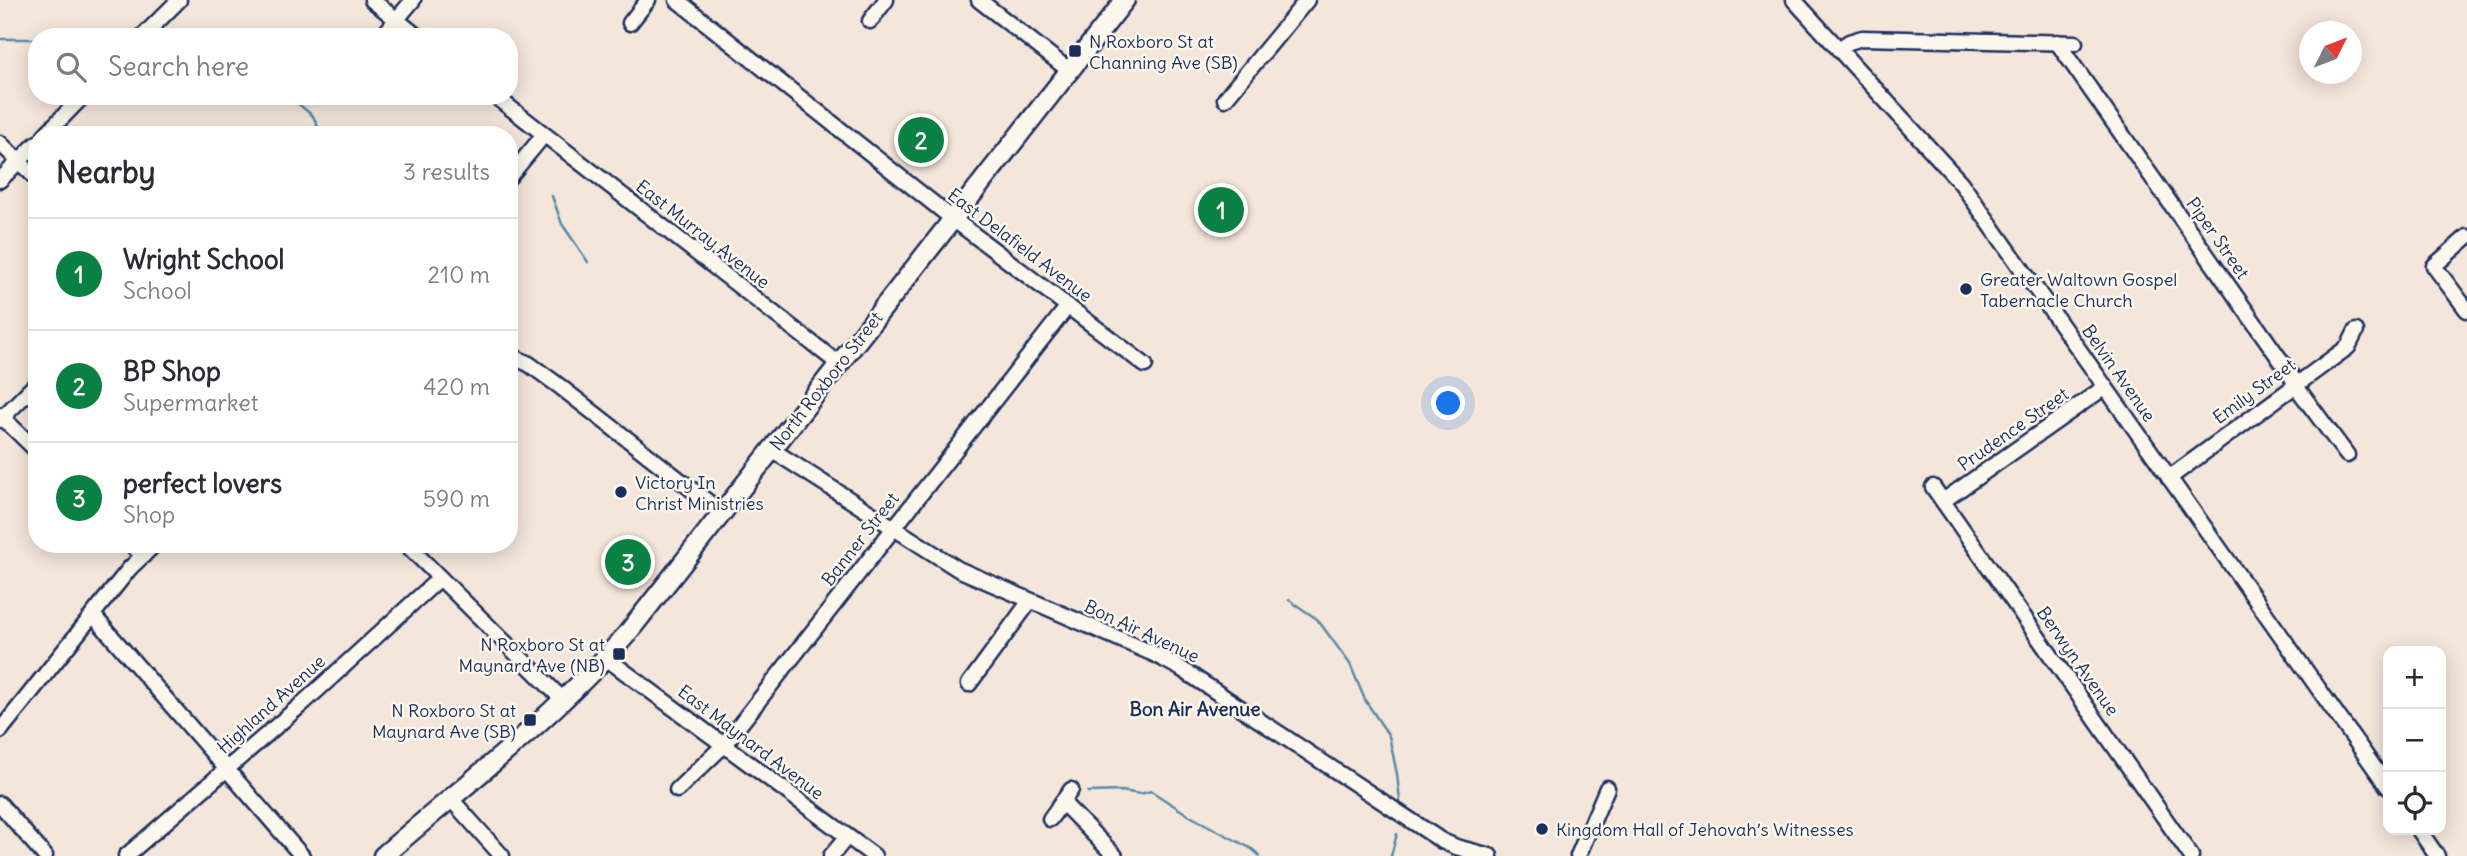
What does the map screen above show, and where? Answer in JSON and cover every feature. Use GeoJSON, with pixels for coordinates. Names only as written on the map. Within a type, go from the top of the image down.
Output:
{"type":"FeatureCollection","features":[{"type":"Feature","properties":{"kind":"main road","name":"North Roxboro Street"},"geometry":{"type":"LineString","coordinates":[[383,856],[563,700],[606,658],[1125,0]]}},
{"type":"Feature","properties":{"kind":"street"},"geometry":{"type":"LineString","coordinates":[[151,28],[179,0]]}},
{"type":"Feature","properties":{"kind":"street"},"geometry":{"type":"LineString","coordinates":[[373,0],[406,28]]}},
{"type":"Feature","properties":{"kind":"street"},"geometry":{"type":"LineString","coordinates":[[390,28],[413,0]]}},
{"type":"Feature","properties":{"kind":"street"},"geometry":{"type":"LineString","coordinates":[[630,23],[648,0]]}},
{"type":"Feature","properties":{"kind":"street","name":"East Delafield Avenue"},"geometry":{"type":"LineString","coordinates":[[677,0],[953,219],[1145,365]]}},
{"type":"Feature","properties":{"kind":"street"},"geometry":{"type":"LineString","coordinates":[[870,21],[886,0]]}},
{"type":"Feature","properties":{"kind":"street"},"geometry":{"type":"LineString","coordinates":[[979,0],[1070,71]]}},
{"type":"Feature","properties":{"kind":"street"},"geometry":{"type":"LineString","coordinates":[[1225,99],[1307,0]]}},
{"type":"Feature","properties":{"kind":"street","name":"Belvin Avenue"},"geometry":{"type":"LineString","coordinates":[[1794,0],[1961,183],[2383,780]]}},
{"type":"Feature","properties":{"kind":"street"},"geometry":{"type":"LineString","coordinates":[[1839,49],[1862,38],[2075,43]]}},
{"type":"Feature","properties":{"kind":"street","name":"Piper Street"},"geometry":{"type":"LineString","coordinates":[[2057,43],[2347,456]]}},
{"type":"Feature","properties":{"kind":"street"},"geometry":{"type":"LineString","coordinates":[[54,126],[74,105]]}},
{"type":"Feature","properties":{"kind":"street","name":"East Murray Avenue"},"geometry":{"type":"LineString","coordinates":[[506,105],[839,364]]}},
{"type":"Feature","properties":{"kind":"street"},"geometry":{"type":"LineString","coordinates":[[518,166],[543,136]]}},
{"type":"Feature","properties":{"kind":"street"},"geometry":{"type":"LineString","coordinates":[[0,143],[28,170]]}},
{"type":"Feature","properties":{"kind":"street"},"geometry":{"type":"LineString","coordinates":[[0,180],[28,152]]}},
{"type":"Feature","properties":{"kind":"street"},"geometry":{"type":"LineString","coordinates":[[2467,237],[2434,266],[2467,310]]}},
{"type":"Feature","properties":{"kind":"street","name":"Banner Street"},"geometry":{"type":"LineString","coordinates":[[677,790],[723,746],[1068,306]]}},
{"type":"Feature","properties":{"kind":"street","name":"Emily Street"},"geometry":{"type":"LineString","coordinates":[[2169,478],[2348,347],[2356,331]]}},
{"type":"Feature","properties":{"kind":"street"},"geometry":{"type":"LineString","coordinates":[[518,359],[558,385],[722,513]]}},
{"type":"Feature","properties":{"kind":"street","name":"Prudence Street"},"geometry":{"type":"LineString","coordinates":[[1943,502],[2105,387]]}},
{"type":"Feature","properties":{"kind":"street"},"geometry":{"type":"LineString","coordinates":[[28,392],[1,417],[28,442]]}},
{"type":"Feature","properties":{"kind":"street","name":"Bon Air Avenue"},"geometry":{"type":"LineString","coordinates":[[772,450],[958,569],[1154,654],[1180,668],[1442,841],[1490,856]]}},
{"type":"Feature","properties":{"kind":"street","name":"Berwyn Avenue"},"geometry":{"type":"LineString","coordinates":[[1933,487],[2191,856]]}},
{"type":"Feature","properties":{"kind":"street"},"geometry":{"type":"LineString","coordinates":[[140,553],[143,556]]}},
{"type":"Feature","properties":{"kind":"street"},"geometry":{"type":"LineString","coordinates":[[0,732],[146,553]]}},
{"type":"Feature","properties":{"kind":"street"},"geometry":{"type":"LineString","coordinates":[[415,553],[563,700]]}},
{"type":"Feature","properties":{"kind":"street","name":"Highland Avenue"},"geometry":{"type":"LineString","coordinates":[[126,856],[440,578]]}},
{"type":"Feature","properties":{"kind":"street"},"geometry":{"type":"LineString","coordinates":[[969,684],[1030,601]]}},
{"type":"Feature","properties":{"kind":"street"},"geometry":{"type":"LineString","coordinates":[[93,615],[302,856]]}},
{"type":"Feature","properties":{"kind":"street","name":"East Maynard Avenue"},"geometry":{"type":"LineString","coordinates":[[606,658],[874,856]]}},
{"type":"Feature","properties":{"kind":"street"},"geometry":{"type":"LineString","coordinates":[[1578,856],[1607,788]]}},
{"type":"Feature","properties":{"kind":"street"},"geometry":{"type":"LineString","coordinates":[[1050,819],[1067,796],[1115,856]]}},
{"type":"Feature","properties":{"kind":"street"},"geometry":{"type":"LineString","coordinates":[[450,798],[502,856]]}},
{"type":"Feature","properties":{"kind":"street"},"geometry":{"type":"LineString","coordinates":[[0,804],[45,856]]}},
{"type":"Feature","properties":{"kind":"street"},"geometry":{"type":"LineString","coordinates":[[2422,835],[2437,856]]}},
{"type":"Feature","properties":{"kind":"street"},"geometry":{"type":"LineString","coordinates":[[831,856],[847,836]]}},
{"type":"Feature","properties":{"kind":"waterway"},"geometry":{"type":"LineString","coordinates":[[0,39],[28,39]]}},
{"type":"Feature","properties":{"kind":"waterway"},"geometry":{"type":"LineString","coordinates":[[300,105],[313,116],[318,126]]}},
{"type":"Feature","properties":{"kind":"waterway"},"geometry":{"type":"LineString","coordinates":[[552,196],[562,224],[588,262]]}},
{"type":"Feature","properties":{"kind":"waterway"},"geometry":{"type":"LineString","coordinates":[[1289,600],[1317,619],[1350,664],[1365,700],[1389,736],[1400,801]]}},
{"type":"Feature","properties":{"kind":"waterway"},"geometry":{"type":"LineString","coordinates":[[1088,792],[1122,791],[1140,794],[1151,791],[1260,856]]}},
{"type":"Feature","properties":{"kind":"waterway"},"geometry":{"type":"LineString","coordinates":[[1391,856],[1397,834]]}},
{"type":"Feature","properties":{"kind":"place","name":"N Roxboro St at Channing Ave (SB)"},"geometry":{"type":"Point","coordinates":[1075,51]}},
{"type":"Feature","properties":{"kind":"place","name":"BP Shop"},"geometry":{"type":"Point","coordinates":[921,140]}},
{"type":"Feature","properties":{"kind":"place","name":"Wright School"},"geometry":{"type":"Point","coordinates":[1221,210]}},
{"type":"Feature","properties":{"kind":"place","name":"Greater Waltown Gospel Tabernacle Church"},"geometry":{"type":"Point","coordinates":[1966,289]}},
{"type":"Feature","properties":{"kind":"place","name":"Victory In Christ Ministries"},"geometry":{"type":"Point","coordinates":[621,492]}},
{"type":"Feature","properties":{"kind":"place","name":"perfect lovers"},"geometry":{"type":"Point","coordinates":[628,562]}},
{"type":"Feature","properties":{"kind":"place","name":"N Roxboro St at Maynard Ave (NB)"},"geometry":{"type":"Point","coordinates":[619,654]}},
{"type":"Feature","properties":{"kind":"place","name":"N Roxboro St at Maynard Ave (SB)"},"geometry":{"type":"Point","coordinates":[530,720]}},
{"type":"Feature","properties":{"kind":"place","name":"Kingdom Hall of Jehovah’s Witnesses"},"geometry":{"type":"Point","coordinates":[1542,829]}},
{"type":"Feature","properties":{"kind":"district","name":"Bon Air Avenue"},"geometry":{"type":"Point","coordinates":[1195,709]}}]}
